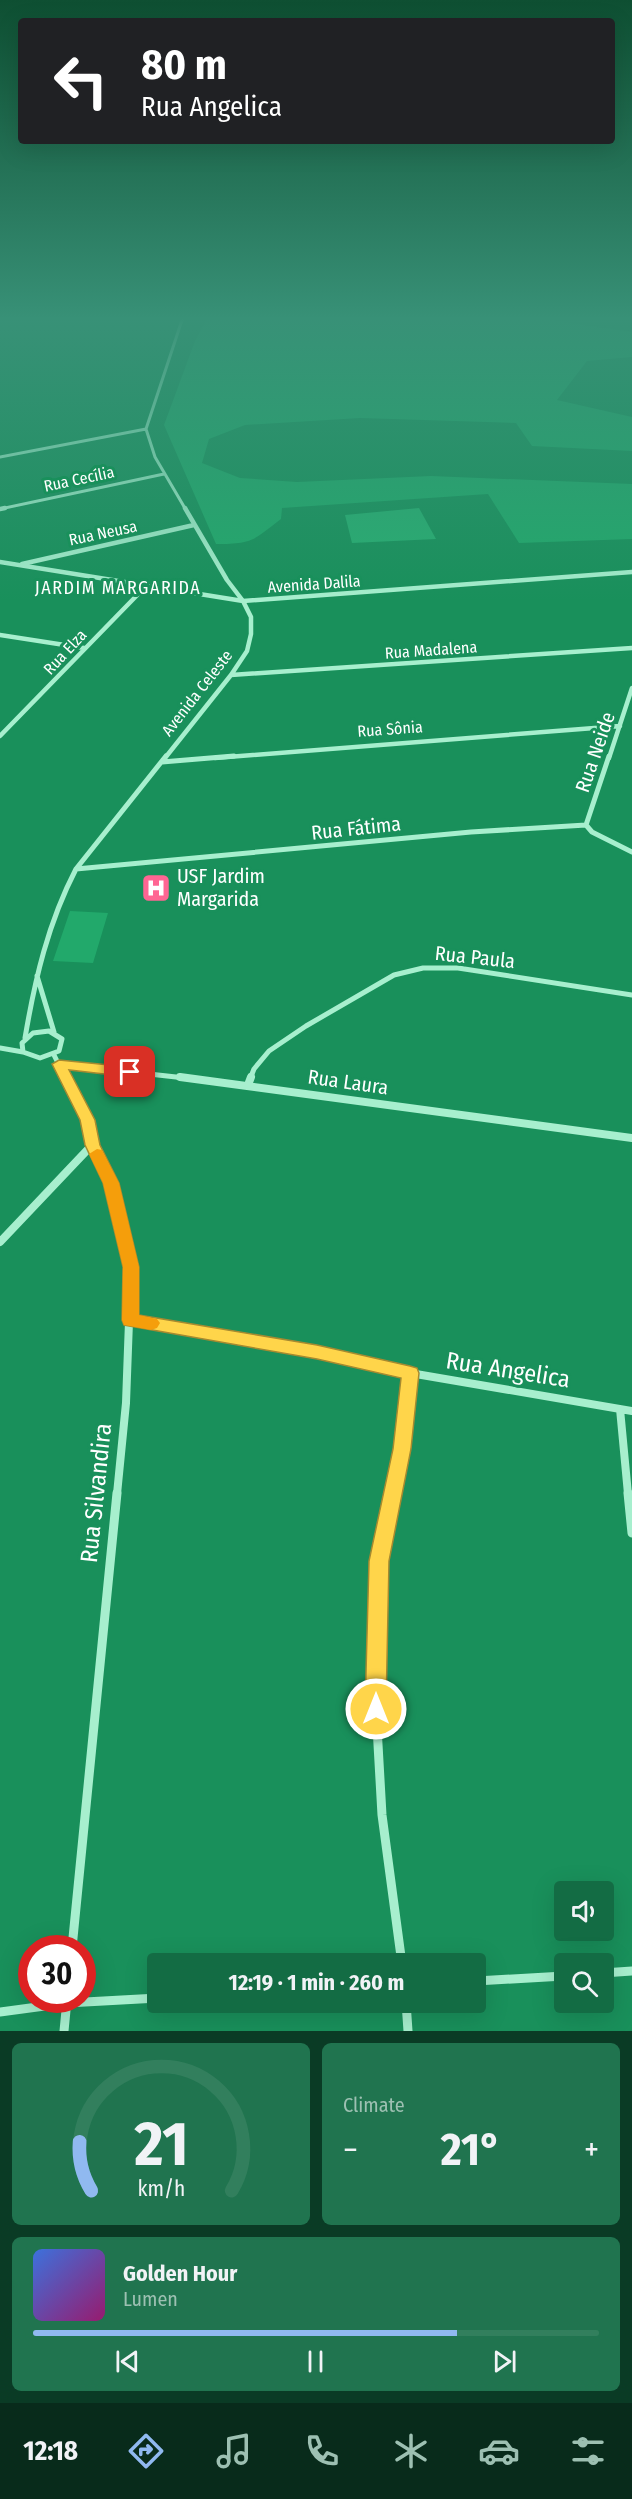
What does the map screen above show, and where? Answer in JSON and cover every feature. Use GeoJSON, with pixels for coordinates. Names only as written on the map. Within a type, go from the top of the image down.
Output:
{"type":"FeatureCollection","features":[{"type":"Feature","properties":{"kind":"street"},"geometry":{"type":"LineString","coordinates":[[0,457],[146,429],[152,412]]}},
{"type":"Feature","properties":{"kind":"street","name":"Avenida Celeste"},"geometry":{"type":"LineString","coordinates":[[25,1038],[36,972],[56,904],[76,869],[231,675],[247,651],[251,634],[251,618],[243,601],[154,457],[146,429]]}},
{"type":"Feature","properties":{"kind":"street","name":"Rua Cecília"},"geometry":{"type":"LineString","coordinates":[[0,509],[164,474]]}},
{"type":"Feature","properties":{"kind":"street","name":"Rua Neusa"},"geometry":{"type":"LineString","coordinates":[[16,565],[194,525]]}},
{"type":"Feature","properties":{"kind":"street","name":"Avenida Dalila"},"geometry":{"type":"LineString","coordinates":[[0,562],[243,601],[632,572]]}},
{"type":"Feature","properties":{"kind":"street","name":"Rua Elza"},"geometry":{"type":"LineString","coordinates":[[0,736],[147,585]]}},
{"type":"Feature","properties":{"kind":"street"},"geometry":{"type":"LineString","coordinates":[[0,635],[84,648]]}},
{"type":"Feature","properties":{"kind":"street","name":"Rua Madalena"},"geometry":{"type":"LineString","coordinates":[[231,675],[632,648]]}},
{"type":"Feature","properties":{"kind":"street","name":"Rua Neide"},"geometry":{"type":"LineString","coordinates":[[586,825],[632,688]]}},
{"type":"Feature","properties":{"kind":"street","name":"Rua Sônia"},"geometry":{"type":"LineString","coordinates":[[162,762],[620,726]]}},
{"type":"Feature","properties":{"kind":"street"},"geometry":{"type":"LineString","coordinates":[[586,825],[592,832],[632,852]]}},
{"type":"Feature","properties":{"kind":"street","name":"Rua Fátima"},"geometry":{"type":"LineString","coordinates":[[76,869],[471,832],[586,825]]}},
{"type":"Feature","properties":{"kind":"street","name":"Rua Paula"},"geometry":{"type":"LineString","coordinates":[[248,1085],[254,1069],[269,1051],[306,1026],[394,975],[423,968],[459,968],[632,995]]}},
{"type":"Feature","properties":{"kind":"street"},"geometry":{"type":"LineString","coordinates":[[0,1048],[23,1052],[33,1058],[54,1055],[63,1043],[54,1032],[36,972]]}},
{"type":"Feature","properties":{"kind":"street"},"geometry":{"type":"LineString","coordinates":[[23,1052],[22,1043],[25,1038],[36,1032],[54,1032]]}},
{"type":"Feature","properties":{"kind":"street","name":"Rua Silvandira"},"geometry":{"type":"LineString","coordinates":[[54,1055],[87,1120],[93,1145],[111,1183],[131,1267],[126,1403],[73,1935]]}},
{"type":"Feature","properties":{"kind":"street","name":"Rua Laura"},"geometry":{"type":"LineString","coordinates":[[59,1064],[248,1085],[632,1138]]}},
{"type":"Feature","properties":{"kind":"street"},"geometry":{"type":"LineString","coordinates":[[0,1242],[93,1145]]}},
{"type":"Feature","properties":{"kind":"street","name":"Rua Angelica"},"geometry":{"type":"LineString","coordinates":[[130,1320],[306,1350],[410,1373],[632,1411]]}},
{"type":"Feature","properties":{"kind":"street"},"geometry":{"type":"LineString","coordinates":[[401,1953],[382,1815],[376,1709],[376,1629],[379,1561],[402,1449],[410,1373]]}},
{"type":"Feature","properties":{"kind":"street"},"geometry":{"type":"LineString","coordinates":[[620,1409],[632,1533]]}},
{"type":"Feature","properties":{"kind":"street"},"geometry":{"type":"LineString","coordinates":[[614,1972],[632,1971]]}},
{"type":"Feature","properties":{"kind":"street"},"geometry":{"type":"LineString","coordinates":[[486,1980],[554,1977]]}},
{"type":"Feature","properties":{"kind":"street"},"geometry":{"type":"LineString","coordinates":[[96,2000],[147,1998]]}},
{"type":"Feature","properties":{"kind":"street"},"geometry":{"type":"LineString","coordinates":[[0,2012],[18,2009]]}},
{"type":"Feature","properties":{"kind":"street"},"geometry":{"type":"LineString","coordinates":[[64,2031],[66,2013]]}},
{"type":"Feature","properties":{"kind":"street"},"geometry":{"type":"LineString","coordinates":[[407,2013],[408,2031]]}},
{"type":"Feature","properties":{"kind":"green space"},"geometry":{"type":"Polygon","coordinates":[[[169,412],[609,412],[632,417],[632,451],[532,446],[516,423],[360,418],[245,425],[209,439],[202,463],[240,478],[297,482],[431,476],[632,484],[632,539],[519,543],[488,494],[282,508],[281,519],[252,539],[246,542],[216,544],[164,425],[169,412]]]}},
{"type":"Feature","properties":{"kind":"green space"},"geometry":{"type":"Polygon","coordinates":[[[70,911],[108,913],[93,963],[53,961],[70,911]]]}},
{"type":"Feature","properties":{"kind":"building"},"geometry":{"type":"Polygon","coordinates":[[[419,508],[436,539],[352,543],[345,515],[419,508]]]}},
{"type":"Feature","properties":{"kind":"slow traffic"},"geometry":{"type":"LineString","coordinates":[[97,1154],[111,1183],[131,1267],[130,1320],[151,1323]]}},
{"type":"Feature","properties":{"kind":"place","name":"USF Jardim Margarida"},"geometry":{"type":"Point","coordinates":[156,888]}},
{"type":"Feature","properties":{"kind":"district","name":"JARDIM MARGARIDA"},"geometry":{"type":"Point","coordinates":[118,588]}},
{"type":"Feature","properties":{"kind":"route"},"geometry":{"type":"LineString","coordinates":[[130,1072],[59,1064],[87,1120],[93,1145],[111,1183],[131,1267],[130,1320],[317,1352],[410,1373],[402,1449],[379,1561],[376,1709]]}}]}
